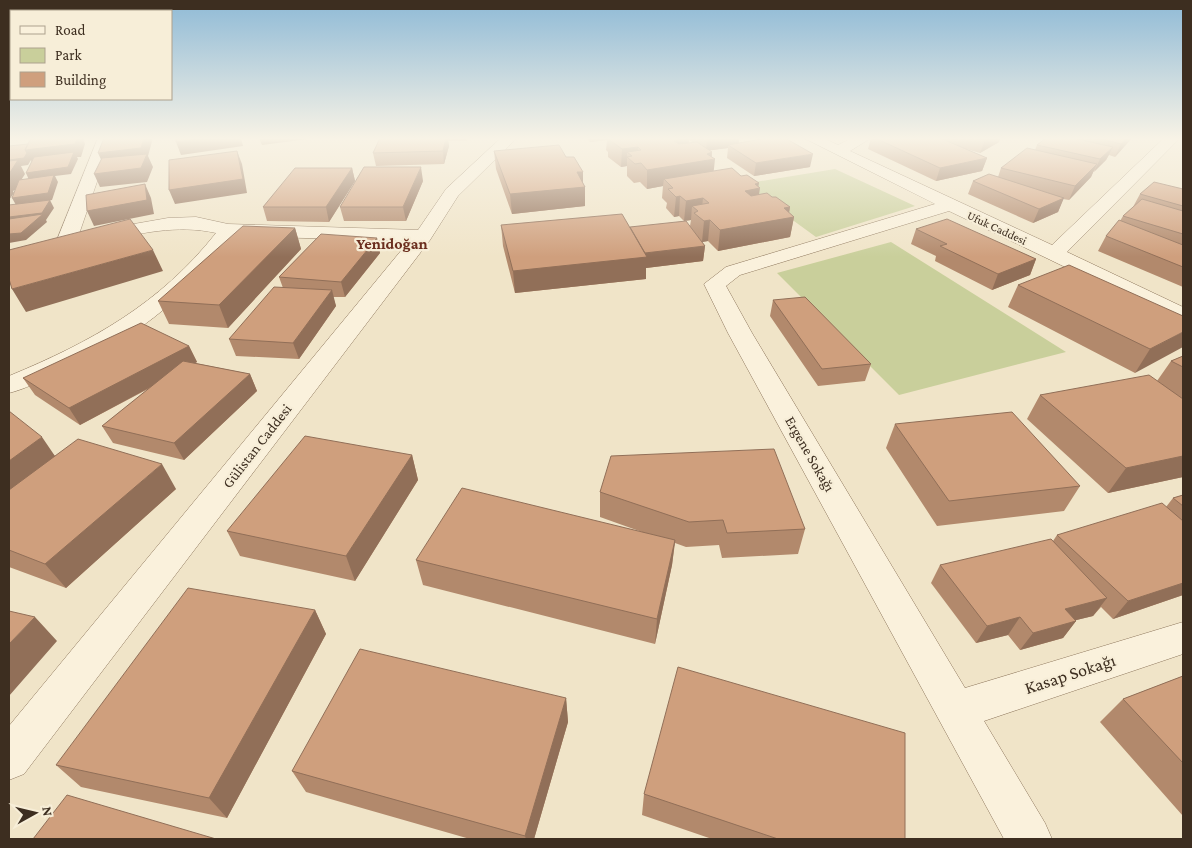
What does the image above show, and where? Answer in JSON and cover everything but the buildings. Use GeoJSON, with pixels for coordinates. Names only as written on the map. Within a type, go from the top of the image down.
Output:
{"type":"FeatureCollection","features":[{"type":"Feature","properties":{"kind":"street"},"geometry":{"type":"LineString","coordinates":[[67,240],[90,178]]}},
{"type":"Feature","properties":{"kind":"street","name":"Gülistan Caddesi"},"geometry":{"type":"LineString","coordinates":[[9,759],[423,236],[452,193],[468,178]]}},
{"type":"Feature","properties":{"kind":"street","name":"Ufuk Caddesi"},"geometry":{"type":"LineString","coordinates":[[893,178],[1183,315]]}},
{"type":"Feature","properties":{"kind":"street"},"geometry":{"type":"LineString","coordinates":[[1054,254],[1132,178]]}},
{"type":"Feature","properties":{"kind":"street","name":"Ergene Sokağı"},"geometry":{"type":"LineString","coordinates":[[949,205],[733,271],[715,284],[740,332],[958,710],[1029,839]]}},
{"type":"Feature","properties":{"kind":"street"},"geometry":{"type":"LineString","coordinates":[[48,244],[168,224],[196,223],[228,230],[423,236]]}},
{"type":"Feature","properties":{"kind":"street"},"geometry":{"type":"LineString","coordinates":[[9,385],[80,355],[134,322],[171,294],[205,260],[228,230]]}},
{"type":"Feature","properties":{"kind":"street","name":"Kasap Sokağı"},"geometry":{"type":"LineString","coordinates":[[958,710],[1183,638]]}},
{"type":"Feature","properties":{"kind":"green space"},"geometry":{"type":"Polygon","coordinates":[[[782,178],[854,178],[915,206],[816,237],[743,184],[782,178]]]}},
{"type":"Feature","properties":{"kind":"green space"},"geometry":{"type":"Polygon","coordinates":[[[891,242],[1066,352],[899,395],[777,273],[891,242]]]}},
{"type":"Feature","properties":{"kind":"district","name":"Yenidoğan"},"geometry":{"type":"Point","coordinates":[392,243]}}]}
